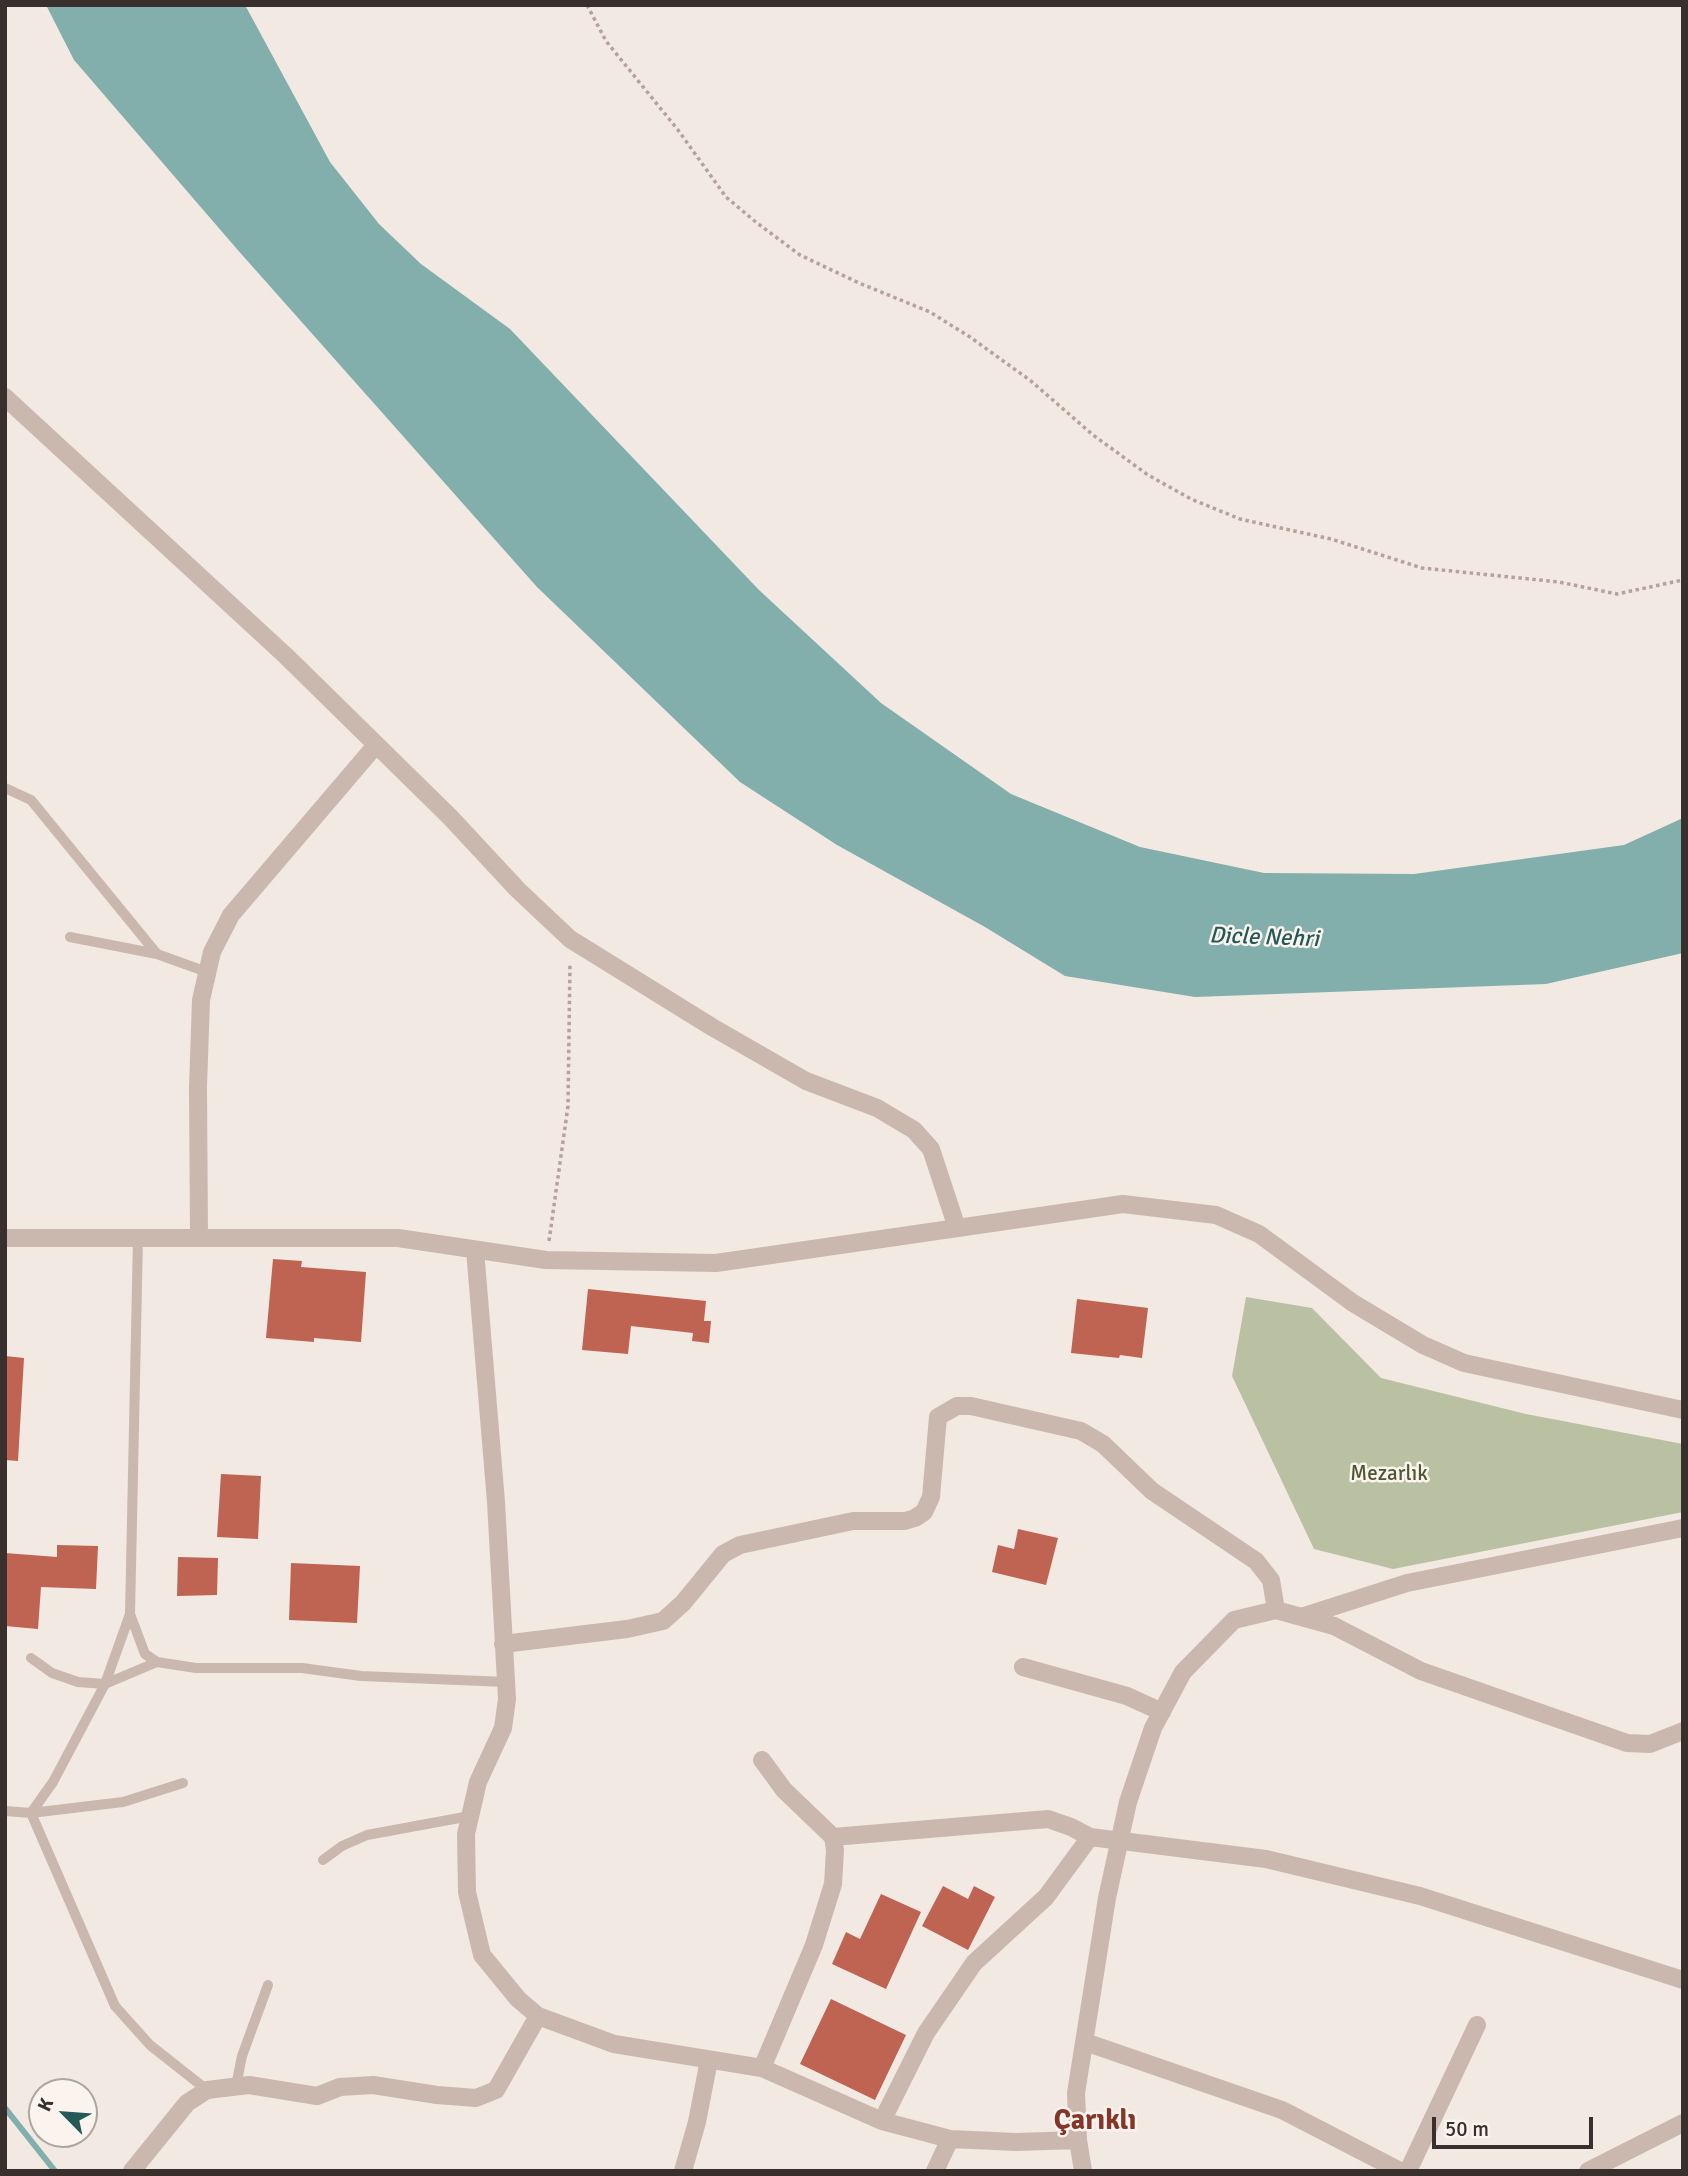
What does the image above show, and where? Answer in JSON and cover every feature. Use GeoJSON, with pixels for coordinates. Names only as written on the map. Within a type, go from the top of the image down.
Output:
{"type":"FeatureCollection","features":[{"type":"Feature","properties":{"kind":"street"},"geometry":{"type":"LineString","coordinates":[[5,397],[286,656],[570,939],[712,1027],[806,1081],[877,1108],[914,1130],[931,1149],[957,1228]]}},
{"type":"Feature","properties":{"kind":"street"},"geometry":{"type":"LineString","coordinates":[[199,1238],[201,1000],[212,952],[231,915],[376,745]]}},
{"type":"Feature","properties":{"kind":"street"},"geometry":{"type":"LineString","coordinates":[[5,1238],[398,1238],[546,1260],[716,1263],[1123,1204],[1216,1215],[1259,1234],[1353,1303],[1423,1345],[1464,1363],[1683,1410]]}},
{"type":"Feature","properties":{"kind":"street"},"geometry":{"type":"LineString","coordinates":[[475,1250],[496,1502],[507,1699],[503,1728],[478,1782],[466,1834],[467,1892],[482,1955],[518,1999],[538,2016],[614,2044],[762,2068],[881,2121],[950,2139],[1016,2142],[1078,2140]]}},
{"type":"Feature","properties":{"kind":"street"},"geometry":{"type":"LineString","coordinates":[[503,1644],[627,1629],[663,1621],[683,1603],[723,1554],[740,1545],[853,1521],[905,1521],[915,1518],[924,1511],[931,1497],[938,1418],[957,1406],[971,1406],[1081,1431],[1102,1444],[1152,1491],[1256,1561],[1270,1580],[1276,1610]]}},
{"type":"Feature","properties":{"kind":"street"},"geometry":{"type":"LineString","coordinates":[[1301,1617],[1407,1583],[1683,1528]]}},
{"type":"Feature","properties":{"kind":"street"},"geometry":{"type":"LineString","coordinates":[[1083,2171],[1078,2140],[1076,2093],[1107,1898],[1128,1802],[1153,1728],[1183,1672],[1234,1619],[1276,1610],[1334,1626],[1421,1671],[1627,1743],[1650,1744],[1683,1731]]}},
{"type":"Feature","properties":{"kind":"street"},"geometry":{"type":"LineString","coordinates":[[1023,1667],[1127,1696],[1162,1712]]}},
{"type":"Feature","properties":{"kind":"street"},"geometry":{"type":"LineString","coordinates":[[762,1760],[783,1790],[833,1837],[835,1850],[834,1884],[814,1945],[762,2068]]}},
{"type":"Feature","properties":{"kind":"street"},"geometry":{"type":"LineString","coordinates":[[833,1837],[1048,1819],[1090,1837],[1266,1859],[1420,1895],[1683,1980]]}},
{"type":"Feature","properties":{"kind":"street"},"geometry":{"type":"LineString","coordinates":[[881,2121],[926,2033],[974,1963],[1046,1897],[1090,1837]]}},
{"type":"Feature","properties":{"kind":"street"},"geometry":{"type":"LineString","coordinates":[[132,2171],[187,2103],[208,2090],[249,2085],[317,2096],[340,2087],[373,2085],[476,2098],[496,2090],[538,2016]]}},
{"type":"Feature","properties":{"kind":"street"},"geometry":{"type":"LineString","coordinates":[[1408,2171],[1478,2025]]}},
{"type":"Feature","properties":{"kind":"street"},"geometry":{"type":"LineString","coordinates":[[1085,2042],[1282,2110],[1400,2171]]}},
{"type":"Feature","properties":{"kind":"street"},"geometry":{"type":"LineString","coordinates":[[683,2171],[697,2122],[709,2060]]}},
{"type":"Feature","properties":{"kind":"street"},"geometry":{"type":"LineString","coordinates":[[1588,2171],[1683,2123]]}},
{"type":"Feature","properties":{"kind":"street"},"geometry":{"type":"LineString","coordinates":[[935,2171],[950,2139]]}},
{"type":"Feature","properties":{"kind":"lane"},"geometry":{"type":"LineString","coordinates":[[5,788],[31,800],[157,954]]}},
{"type":"Feature","properties":{"kind":"lane"},"geometry":{"type":"LineString","coordinates":[[70,937],[157,954],[207,972]]}},
{"type":"Feature","properties":{"kind":"lane"},"geometry":{"type":"LineString","coordinates":[[31,1813],[53,1782],[105,1684],[130,1614],[138,1238]]}},
{"type":"Feature","properties":{"kind":"lane"},"geometry":{"type":"LineString","coordinates":[[130,1614],[145,1654],[158,1662],[196,1668],[302,1668],[361,1676],[506,1682]]}},
{"type":"Feature","properties":{"kind":"lane"},"geometry":{"type":"LineString","coordinates":[[31,1658],[52,1672],[78,1682],[105,1684],[158,1662]]}},
{"type":"Feature","properties":{"kind":"lane"},"geometry":{"type":"LineString","coordinates":[[5,1811],[31,1813],[123,1802],[183,1783]]}},
{"type":"Feature","properties":{"kind":"lane"},"geometry":{"type":"LineString","coordinates":[[31,1813],[115,2006],[150,2045],[208,2090]]}},
{"type":"Feature","properties":{"kind":"lane"},"geometry":{"type":"LineString","coordinates":[[324,1860],[342,1846],[367,1835],[470,1816]]}},
{"type":"Feature","properties":{"kind":"lane"},"geometry":{"type":"LineString","coordinates":[[236,2086],[242,2056],[268,1985]]}},
{"type":"Feature","properties":{"kind":"path"},"geometry":{"type":"LineString","coordinates":[[587,5],[606,41],[678,130],[726,197],[757,223],[800,255],[930,312],[970,337],[1031,381],[1104,443],[1148,475],[1191,499],[1240,519],[1331,539],[1422,568],[1559,582],[1617,594],[1683,580]]}},
{"type":"Feature","properties":{"kind":"path"},"geometry":{"type":"LineString","coordinates":[[546,1260],[568,1106],[570,939]]}},
{"type":"Feature","properties":{"kind":"green space","name":"Mezarlık"},"geometry":{"type":"Polygon","coordinates":[[[1246,1297],[1312,1308],[1381,1378],[1526,1414],[1683,1444],[1683,1512],[1393,1569],[1314,1549],[1232,1376],[1246,1297]]]}},
{"type":"Feature","properties":{"kind":"water","name":"Dicle Nehri"},"geometry":{"type":"Polygon","coordinates":[[[46,5],[245,5],[330,162],[379,224],[421,264],[510,329],[759,590],[881,703],[1011,794],[1140,847],[1264,873],[1414,874],[1624,845],[1683,818],[1683,953],[1546,984],[1195,997],[1065,976],[985,927],[837,845],[740,782],[537,587],[236,248],[74,60],[46,5]]]}},
{"type":"Feature","properties":{"kind":"building"},"geometry":{"type":"Polygon","coordinates":[[[273,1259],[302,1261],[301,1267],[366,1272],[361,1342],[266,1338],[273,1259]]]}},
{"type":"Feature","properties":{"kind":"building"},"geometry":{"type":"Polygon","coordinates":[[[588,1289],[706,1301],[704,1321],[711,1321],[709,1343],[692,1341],[693,1333],[631,1326],[628,1354],[582,1350],[588,1289]]]}},
{"type":"Feature","properties":{"kind":"building"},"geometry":{"type":"Polygon","coordinates":[[[1077,1299],[1148,1308],[1142,1358],[1071,1353],[1077,1299]]]}},
{"type":"Feature","properties":{"kind":"building"},"geometry":{"type":"Polygon","coordinates":[[[5,1356],[24,1358],[18,1461],[5,1460],[5,1356]]]}},
{"type":"Feature","properties":{"kind":"building"},"geometry":{"type":"Polygon","coordinates":[[[221,1474],[261,1476],[258,1539],[217,1537],[221,1474]]]}},
{"type":"Feature","properties":{"kind":"building"},"geometry":{"type":"Polygon","coordinates":[[[1018,1529],[1058,1538],[1046,1585],[992,1572],[998,1545],[1014,1549],[1018,1529]]]}},
{"type":"Feature","properties":{"kind":"building"},"geometry":{"type":"Polygon","coordinates":[[[57,1545],[98,1546],[96,1589],[41,1587],[38,1629],[5,1626],[5,1553],[57,1557],[57,1545]]]}},
{"type":"Feature","properties":{"kind":"building"},"geometry":{"type":"Polygon","coordinates":[[[178,1557],[218,1558],[217,1595],[177,1596],[178,1557]]]}},
{"type":"Feature","properties":{"kind":"building"},"geometry":{"type":"Polygon","coordinates":[[[291,1563],[360,1566],[357,1623],[289,1620],[291,1563]]]}},
{"type":"Feature","properties":{"kind":"building"},"geometry":{"type":"Polygon","coordinates":[[[943,1886],[968,1899],[974,1886],[995,1897],[968,1950],[922,1926],[943,1886]]]}},
{"type":"Feature","properties":{"kind":"building"},"geometry":{"type":"Polygon","coordinates":[[[881,1894],[921,1912],[886,1989],[832,1964],[846,1932],[860,1939],[881,1894]]]}},
{"type":"Feature","properties":{"kind":"building"},"geometry":{"type":"Polygon","coordinates":[[[831,1999],[906,2035],[875,2100],[800,2064],[831,1999]]]}},
{"type":"Feature","properties":{"kind":"waterway"},"geometry":{"type":"LineString","coordinates":[[5,2108],[55,2171]]}},
{"type":"Feature","properties":{"kind":"district","name":"Çarıklı"},"geometry":{"type":"Point","coordinates":[1095,2122]}}]}
